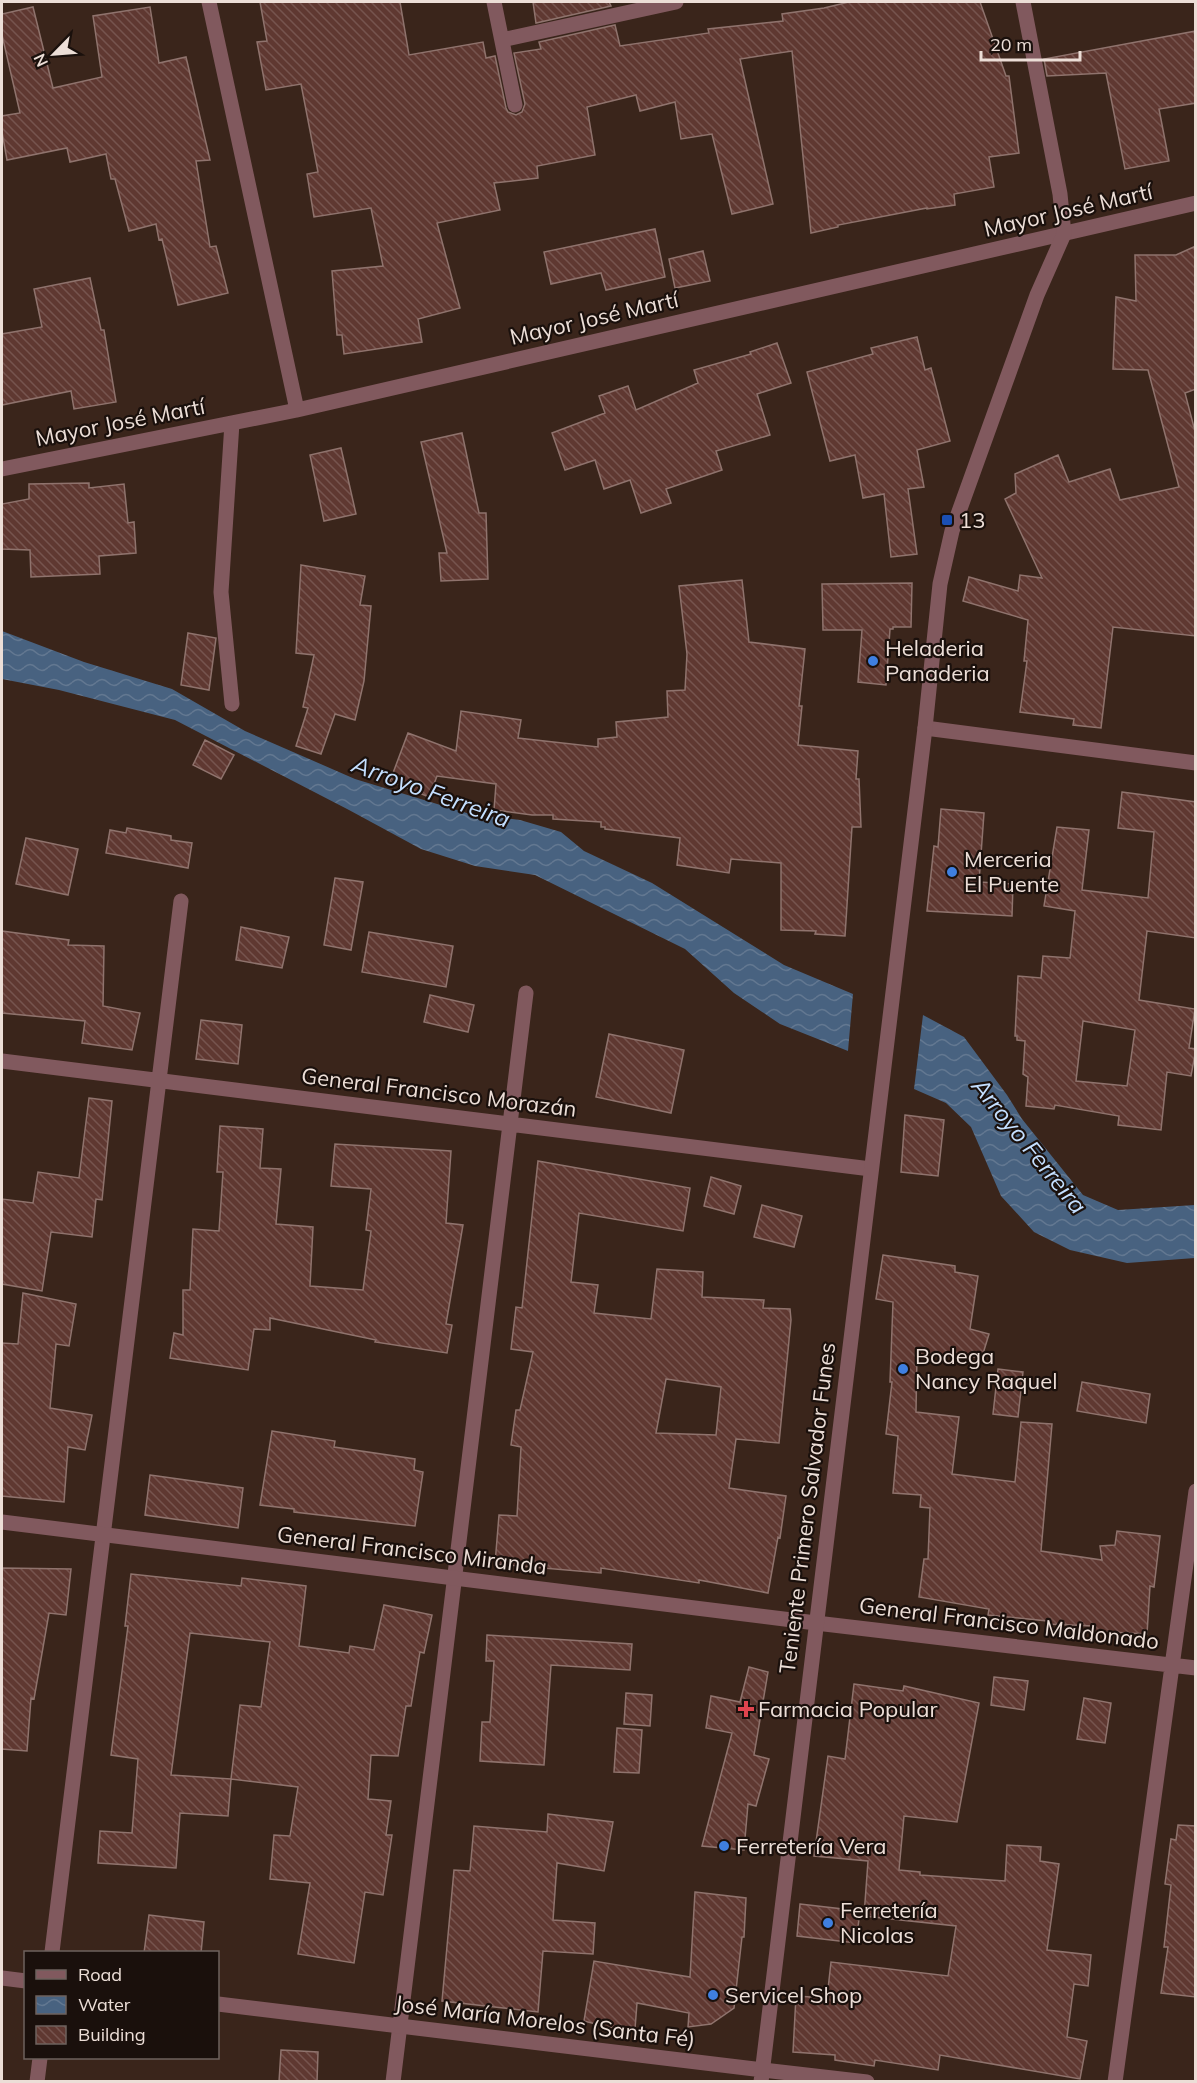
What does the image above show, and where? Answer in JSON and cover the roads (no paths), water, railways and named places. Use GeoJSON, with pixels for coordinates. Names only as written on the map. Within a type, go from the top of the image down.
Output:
{"type":"FeatureCollection","features":[{"type":"Feature","properties":{"kind":"street"},"geometry":{"type":"LineString","coordinates":[[209,2],[297,410]]}},
{"type":"Feature","properties":{"kind":"street"},"geometry":{"type":"LineString","coordinates":[[494,2],[515,105]]}},
{"type":"Feature","properties":{"kind":"street"},"geometry":{"type":"LineString","coordinates":[[502,40],[676,2]]}},
{"type":"Feature","properties":{"kind":"street"},"geometry":{"type":"LineString","coordinates":[[1023,2],[1060,194],[1064,234]]}},
{"type":"Feature","properties":{"kind":"street","name":"Mayor José Martí"},"geometry":{"type":"LineString","coordinates":[[2,469],[297,410],[1196,203]]}},
{"type":"Feature","properties":{"kind":"street","name":"Teniente Primero Salvador Funes"},"geometry":{"type":"LineString","coordinates":[[762,2076],[896,972],[940,584],[952,531],[1037,295],[1064,234]]}},
{"type":"Feature","properties":{"kind":"street"},"geometry":{"type":"LineString","coordinates":[[232,423],[221,592],[232,704]]}},
{"type":"Feature","properties":{"kind":"street"},"geometry":{"type":"LineString","coordinates":[[925,728],[1196,763]]}},
{"type":"Feature","properties":{"kind":"street"},"geometry":{"type":"LineString","coordinates":[[52,1951],[181,901]]}},
{"type":"Feature","properties":{"kind":"street"},"geometry":{"type":"LineString","coordinates":[[393,2082],[526,993]]}},
{"type":"Feature","properties":{"kind":"street","name":"General Francisco Morazán"},"geometry":{"type":"LineString","coordinates":[[2,1061],[871,1169]]}},
{"type":"Feature","properties":{"kind":"street"},"geometry":{"type":"LineString","coordinates":[[1115,2082],[1196,1491]]}},
{"type":"Feature","properties":{"kind":"street","name":"General Francisco Miranda"},"geometry":{"type":"LineString","coordinates":[[2,1522],[816,1623]]}},
{"type":"Feature","properties":{"kind":"street","name":"General Francisco Maldonado"},"geometry":{"type":"LineString","coordinates":[[816,1623],[1196,1668]]}},
{"type":"Feature","properties":{"kind":"street"},"geometry":{"type":"LineString","coordinates":[[2,1978],[24,1981]]}},
{"type":"Feature","properties":{"kind":"street","name":"José María Morelos (Santa Fé)"},"geometry":{"type":"LineString","coordinates":[[219,2004],[400,2026],[762,2076],[867,2082]]}},
{"type":"Feature","properties":{"kind":"street"},"geometry":{"type":"LineString","coordinates":[[37,2082],[40,2059]]}},
{"type":"Feature","properties":{"kind":"water"},"geometry":{"type":"Polygon","coordinates":[[[2,631],[84,662],[172,689],[245,731],[355,779],[470,814],[520,820],[561,832],[584,851],[652,883],[784,965],[853,994],[848,1051],[780,1024],[734,993],[685,949],[535,875],[475,866],[421,849],[175,720],[59,690],[2,679],[2,631]]]}},
{"type":"Feature","properties":{"kind":"water","name":"Arroyo Ferreira"},"geometry":{"type":"Polygon","coordinates":[[[923,1015],[964,1037],[1022,1119],[1083,1195],[1118,1210],[1195,1205],[1195,1258],[1127,1263],[1070,1250],[1034,1232],[1001,1196],[971,1127],[946,1103],[914,1089],[923,1015]]]}},
{"type":"Feature","properties":{"kind":"place","name":"13"},"geometry":{"type":"Point","coordinates":[947,520]}},
{"type":"Feature","properties":{"kind":"place","name":"Heladeria Panaderia"},"geometry":{"type":"Point","coordinates":[873,661]}},
{"type":"Feature","properties":{"kind":"place","name":"Merceria El Puente"},"geometry":{"type":"Point","coordinates":[952,872]}},
{"type":"Feature","properties":{"kind":"place","name":"Bodega Nancy Raquel"},"geometry":{"type":"Point","coordinates":[903,1369]}},
{"type":"Feature","properties":{"kind":"place","name":"Farmacia Popular"},"geometry":{"type":"Point","coordinates":[746,1709]}},
{"type":"Feature","properties":{"kind":"place","name":"Ferretería Vera"},"geometry":{"type":"Point","coordinates":[724,1846]}},
{"type":"Feature","properties":{"kind":"place","name":"Ferretería Nicolas"},"geometry":{"type":"Point","coordinates":[828,1923]}},
{"type":"Feature","properties":{"kind":"place","name":"Servicel Shop"},"geometry":{"type":"Point","coordinates":[713,1995]}}]}
